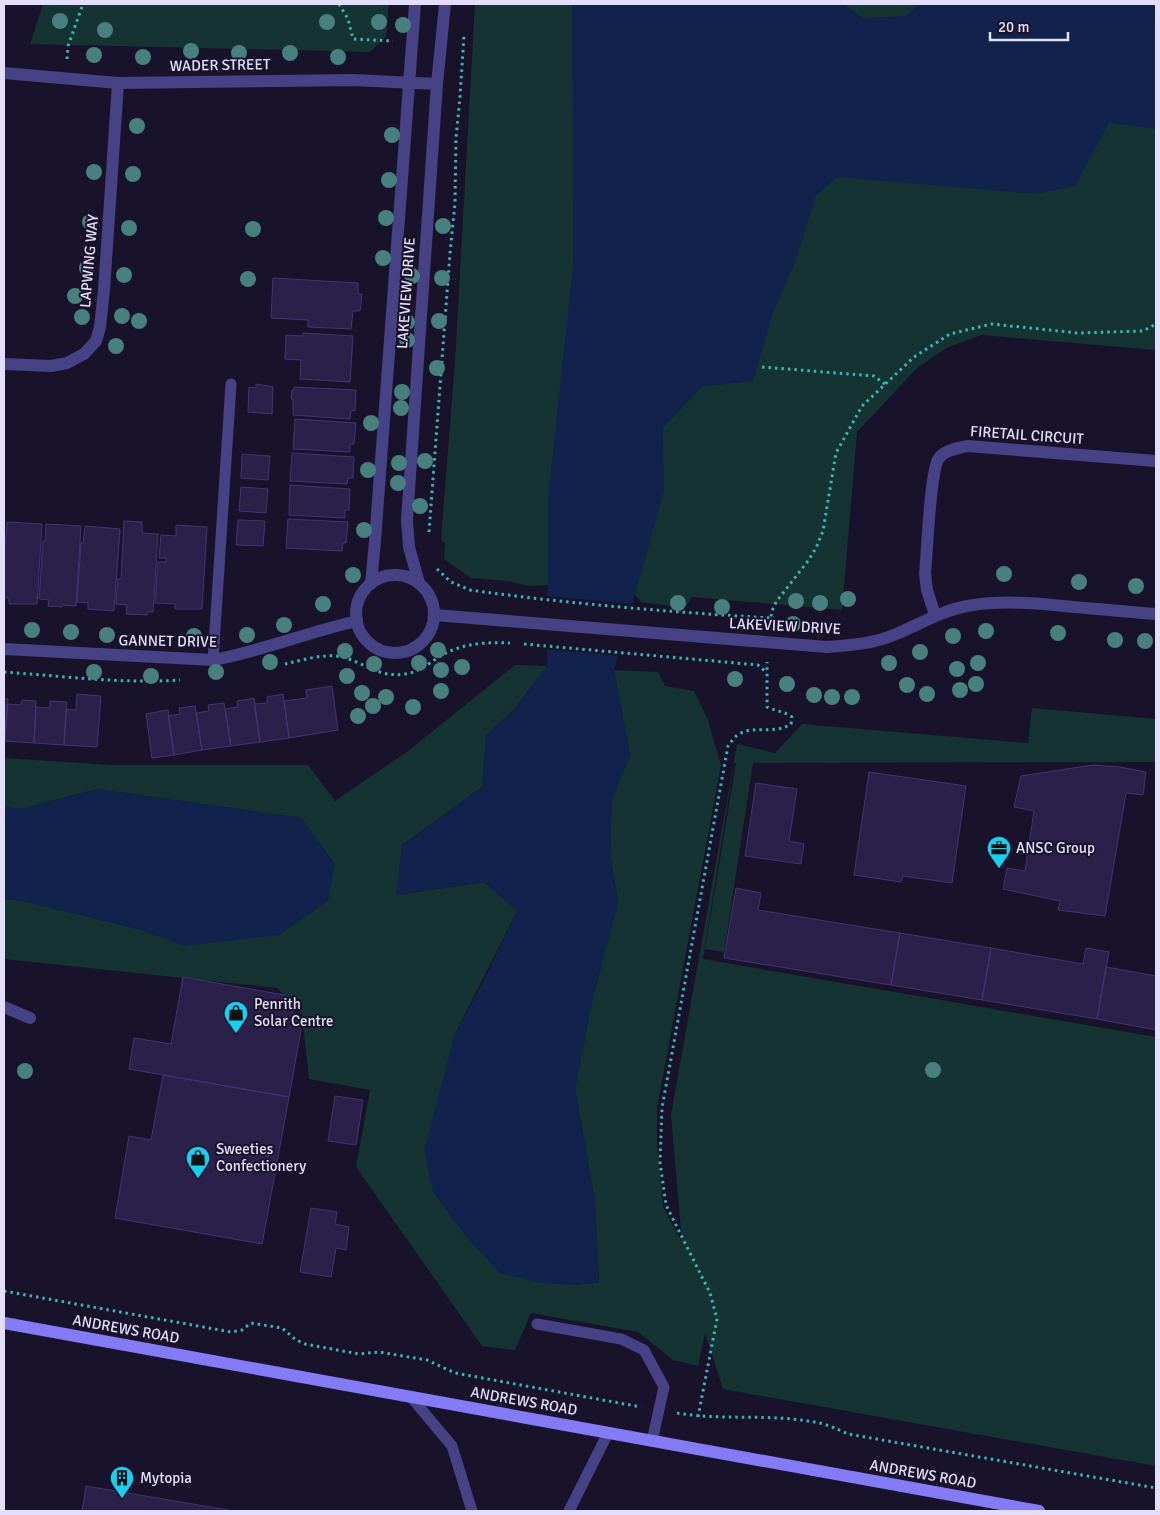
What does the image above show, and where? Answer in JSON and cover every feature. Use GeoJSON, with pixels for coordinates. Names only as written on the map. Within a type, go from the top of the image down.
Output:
{"type":"FeatureCollection","features":[{"type":"Feature","properties":{"kind":"main road","name":"ANDREWS ROAD"},"geometry":{"type":"LineString","coordinates":[[4,1323],[1039,1511]]}},
{"type":"Feature","properties":{"kind":"street","name":"LAKEVIEW DRIVE"},"geometry":{"type":"LineString","coordinates":[[371,584],[415,4]]}},
{"type":"Feature","properties":{"kind":"street","name":"LAKEVIEW DRIVE"},"geometry":{"type":"LineString","coordinates":[[419,583],[409,547],[407,520],[437,84],[445,4]]}},
{"type":"Feature","properties":{"kind":"street","name":"WADER STREET"},"geometry":{"type":"LineString","coordinates":[[4,73],[118,83],[333,80],[437,84]]}},
{"type":"Feature","properties":{"kind":"street","name":"LAPWING WAY"},"geometry":{"type":"LineString","coordinates":[[4,364],[51,366],[67,363],[84,354],[96,341],[100,327],[104,290],[118,83]]}},
{"type":"Feature","properties":{"kind":"street","name":"FIRETAIL CIRCUIT"},"geometry":{"type":"LineString","coordinates":[[935,615],[927,590],[925,574],[933,476],[939,458],[946,452],[967,446],[1156,461]]}},
{"type":"Feature","properties":{"kind":"street"},"geometry":{"type":"LineString","coordinates":[[394,575],[407,577],[419,583],[428,593],[435,616],[432,628],[418,646],[408,651],[386,652],[371,644],[360,631],[357,621],[357,607],[362,594],[371,584],[382,578],[394,575]]}},
{"type":"Feature","properties":{"kind":"street","name":"LAKEVIEW DRIVE"},"geometry":{"type":"LineString","coordinates":[[435,616],[827,647],[872,642],[892,636],[935,615],[966,606],[1013,602],[1156,614]]}},
{"type":"Feature","properties":{"kind":"street","name":"GANNET DRIVE"},"geometry":{"type":"LineString","coordinates":[[4,649],[213,660],[240,655],[357,621]]}},
{"type":"Feature","properties":{"kind":"street"},"geometry":{"type":"LineString","coordinates":[[4,1007],[30,1018]]}},
{"type":"Feature","properties":{"kind":"lane"},"geometry":{"type":"LineString","coordinates":[[213,660],[230,384]]}},
{"type":"Feature","properties":{"kind":"lane"},"geometry":{"type":"LineString","coordinates":[[537,1324],[621,1338],[644,1350],[664,1387],[652,1441]]}},
{"type":"Feature","properties":{"kind":"lane"},"geometry":{"type":"LineString","coordinates":[[411,1397],[452,1446],[472,1511]]}},
{"type":"Feature","properties":{"kind":"lane"},"geometry":{"type":"LineString","coordinates":[[569,1511],[608,1433]]}},
{"type":"Feature","properties":{"kind":"path"},"geometry":{"type":"LineString","coordinates":[[65,77],[68,46],[83,4]]}},
{"type":"Feature","properties":{"kind":"path"},"geometry":{"type":"LineString","coordinates":[[429,535],[443,359],[447,280],[455,203],[456,138],[464,29]]}},
{"type":"Feature","properties":{"kind":"path"},"geometry":{"type":"LineString","coordinates":[[698,1417],[717,1319],[710,1293],[666,1206],[660,1162],[662,1108],[728,746],[738,734],[752,731],[782,730],[791,724],[792,717],[767,707],[770,618],[776,602],[808,562],[823,531],[836,454],[862,406],[914,357],[950,334],[992,324],[1078,333],[1143,331],[1156,324]]}},
{"type":"Feature","properties":{"kind":"path"},"geometry":{"type":"LineString","coordinates":[[762,367],[874,376],[885,384]]}},
{"type":"Feature","properties":{"kind":"path"},"geometry":{"type":"LineString","coordinates":[[434,564],[451,582],[470,590],[609,606],[770,618]]}},
{"type":"Feature","properties":{"kind":"path"},"geometry":{"type":"LineString","coordinates":[[476,644],[508,643],[758,665],[767,673]]}},
{"type":"Feature","properties":{"kind":"path"},"geometry":{"type":"LineString","coordinates":[[4,1291],[231,1332],[242,1330],[251,1323],[282,1328],[296,1340],[310,1345],[359,1354],[378,1352],[427,1360],[455,1373],[659,1411],[698,1417],[767,1417],[821,1423],[848,1434],[1156,1488]]}},
{"type":"Feature","properties":{"kind":"green space"},"geometry":{"type":"Polygon","coordinates":[[[43,4],[389,4],[386,36],[370,52],[30,44],[43,4]]]}},
{"type":"Feature","properties":{"kind":"green space"},"geometry":{"type":"Polygon","coordinates":[[[475,4],[1156,4],[1156,350],[981,335],[946,348],[917,368],[857,432],[842,610],[692,597],[685,608],[641,602],[633,592],[548,585],[528,586],[508,581],[471,578],[444,559],[445,544],[441,539],[455,362],[475,4]]]}},
{"type":"Feature","properties":{"kind":"green space"},"geometry":{"type":"Polygon","coordinates":[[[515,665],[547,666],[516,707],[486,736],[482,787],[402,845],[397,895],[484,882],[517,911],[455,1034],[574,1285],[599,1282],[595,1202],[575,1088],[593,997],[618,903],[610,853],[612,799],[630,755],[614,670],[658,672],[665,686],[694,691],[708,720],[721,765],[657,1108],[657,1144],[663,1207],[682,1242],[671,1115],[737,744],[775,753],[802,724],[1028,743],[1032,708],[1156,719],[1156,762],[753,763],[724,952],[705,949],[736,763],[734,763],[703,959],[1156,1037],[1156,1466],[723,1389],[705,1333],[698,1366],[673,1360],[638,1332],[531,1313],[515,1350],[482,1346],[356,1167],[370,1090],[309,1079],[302,1014],[277,988],[4,959],[4,899],[23,901],[142,930],[186,946],[335,864],[301,818],[97,789],[21,809],[4,807],[4,758],[111,765],[308,765],[335,801],[408,751],[515,665]]]}},
{"type":"Feature","properties":{"kind":"water"},"geometry":{"type":"Polygon","coordinates":[[[572,4],[843,4],[863,18],[906,16],[919,4],[1156,4],[1156,129],[1109,123],[1075,186],[1035,194],[837,177],[816,196],[794,265],[774,310],[753,381],[702,387],[663,428],[664,491],[614,670],[630,755],[612,799],[610,853],[618,903],[593,997],[575,1088],[595,1202],[599,1283],[574,1285],[541,1283],[500,1273],[467,1238],[433,1192],[424,1150],[455,1034],[484,980],[517,911],[484,882],[396,895],[402,845],[482,787],[486,736],[516,707],[547,666],[548,498],[573,265],[572,4]]]}},
{"type":"Feature","properties":{"kind":"water"},"geometry":{"type":"Polygon","coordinates":[[[97,789],[301,818],[335,864],[328,901],[279,935],[186,946],[142,930],[23,901],[4,899],[4,807],[21,809],[97,789]]]}},
{"type":"Feature","properties":{"kind":"pier"},"geometry":{"type":"Polygon","coordinates":[[[545,596],[635,604],[621,656],[545,649],[545,596]]]}},
{"type":"Feature","properties":{"kind":"building"},"geometry":{"type":"Polygon","coordinates":[[[273,278],[358,283],[358,294],[362,294],[360,311],[353,311],[351,329],[308,327],[308,320],[271,318],[273,278]]]}},
{"type":"Feature","properties":{"kind":"building"},"geometry":{"type":"Polygon","coordinates":[[[303,333],[353,336],[350,382],[300,379],[301,360],[285,359],[286,335],[303,336],[303,333]]]}},
{"type":"Feature","properties":{"kind":"building"},"geometry":{"type":"Polygon","coordinates":[[[256,384],[273,387],[272,414],[248,412],[249,387],[256,388],[256,384]]]}},
{"type":"Feature","properties":{"kind":"building"},"geometry":{"type":"Polygon","coordinates":[[[294,387],[356,390],[355,411],[351,410],[350,419],[293,415],[293,399],[291,399],[294,387]]]}},
{"type":"Feature","properties":{"kind":"building"},"geometry":{"type":"Polygon","coordinates":[[[295,419],[356,423],[354,444],[350,444],[350,452],[293,449],[295,419]]]}},
{"type":"Feature","properties":{"kind":"building"},"geometry":{"type":"Polygon","coordinates":[[[292,453],[354,457],[353,478],[348,478],[347,484],[290,481],[292,453]]]}},
{"type":"Feature","properties":{"kind":"building"},"geometry":{"type":"Polygon","coordinates":[[[242,454],[270,456],[268,480],[241,478],[242,454]]]}},
{"type":"Feature","properties":{"kind":"building"},"geometry":{"type":"Polygon","coordinates":[[[290,485],[350,489],[349,510],[345,510],[345,518],[289,515],[290,485]]]}},
{"type":"Feature","properties":{"kind":"building"},"geometry":{"type":"Polygon","coordinates":[[[241,487],[268,489],[266,513],[239,511],[241,487]]]}},
{"type":"Feature","properties":{"kind":"building"},"geometry":{"type":"Polygon","coordinates":[[[288,519],[348,522],[346,543],[343,543],[342,551],[286,548],[288,519]]]}},
{"type":"Feature","properties":{"kind":"building"},"geometry":{"type":"Polygon","coordinates":[[[238,520],[265,521],[263,546],[236,545],[238,520]]]}},
{"type":"Feature","properties":{"kind":"building"},"geometry":{"type":"Polygon","coordinates":[[[124,521],[142,522],[142,533],[158,534],[153,612],[147,612],[147,615],[126,614],[127,605],[116,604],[118,579],[121,579],[124,521]]]}},
{"type":"Feature","properties":{"kind":"building"},"geometry":{"type":"Polygon","coordinates":[[[7,522],[42,524],[37,604],[9,604],[9,598],[4,598],[4,539],[6,539],[7,522]]]}},
{"type":"Feature","properties":{"kind":"building"},"geometry":{"type":"Polygon","coordinates":[[[46,524],[81,526],[76,606],[48,606],[49,600],[39,599],[46,524]]]}},
{"type":"Feature","properties":{"kind":"building"},"geometry":{"type":"Polygon","coordinates":[[[176,525],[207,527],[202,609],[175,609],[175,604],[155,603],[158,562],[166,562],[166,558],[159,558],[161,535],[176,536],[176,525]]]}},
{"type":"Feature","properties":{"kind":"building"},"geometry":{"type":"Polygon","coordinates":[[[85,526],[120,529],[114,611],[88,609],[88,603],[77,602],[81,543],[83,543],[85,526]]]}},
{"type":"Feature","properties":{"kind":"building"},"geometry":{"type":"Polygon","coordinates":[[[332,686],[338,730],[289,738],[284,701],[307,698],[306,690],[332,686]]]}},
{"type":"Feature","properties":{"kind":"building"},"geometry":{"type":"Polygon","coordinates":[[[77,694],[101,696],[97,747],[64,745],[66,709],[76,710],[77,694]]]}},
{"type":"Feature","properties":{"kind":"building"},"geometry":{"type":"Polygon","coordinates":[[[283,694],[289,738],[260,742],[254,704],[267,703],[267,697],[283,694]]]}},
{"type":"Feature","properties":{"kind":"building"},"geometry":{"type":"Polygon","coordinates":[[[254,698],[260,742],[231,746],[225,709],[238,707],[237,701],[254,698]]]}},
{"type":"Feature","properties":{"kind":"building"},"geometry":{"type":"Polygon","coordinates":[[[4,699],[8,699],[5,741],[4,741],[4,699]]]}},
{"type":"Feature","properties":{"kind":"building"},"geometry":{"type":"Polygon","coordinates":[[[22,700],[36,701],[34,743],[5,741],[7,704],[21,705],[22,700]]]}},
{"type":"Feature","properties":{"kind":"building"},"geometry":{"type":"Polygon","coordinates":[[[50,701],[67,702],[64,745],[34,743],[36,707],[50,708],[50,701]]]}},
{"type":"Feature","properties":{"kind":"building"},"geometry":{"type":"Polygon","coordinates":[[[224,703],[231,746],[202,750],[196,713],[209,711],[208,705],[224,703]]]}},
{"type":"Feature","properties":{"kind":"building"},"geometry":{"type":"Polygon","coordinates":[[[195,706],[202,750],[174,755],[168,716],[180,714],[179,708],[195,706]]]}},
{"type":"Feature","properties":{"kind":"building"},"geometry":{"type":"Polygon","coordinates":[[[168,710],[174,755],[152,758],[146,714],[168,710]]]}},
{"type":"Feature","properties":{"kind":"building"},"geometry":{"type":"Polygon","coordinates":[[[1093,765],[1120,767],[1146,772],[1143,795],[1126,793],[1105,916],[1058,910],[1060,901],[1003,889],[1007,868],[1025,871],[1034,811],[1014,807],[1021,776],[1093,765]]]}},
{"type":"Feature","properties":{"kind":"building"},"geometry":{"type":"Polygon","coordinates":[[[869,772],[966,786],[952,883],[903,876],[901,882],[854,875],[869,772]]]}},
{"type":"Feature","properties":{"kind":"building"},"geometry":{"type":"Polygon","coordinates":[[[756,783],[797,789],[789,841],[804,844],[801,864],[745,856],[756,783]]]}},
{"type":"Feature","properties":{"kind":"building"},"geometry":{"type":"Polygon","coordinates":[[[736,888],[761,893],[758,910],[900,933],[891,985],[724,958],[736,888]]]}},
{"type":"Feature","properties":{"kind":"building"},"geometry":{"type":"Polygon","coordinates":[[[900,933],[991,948],[982,1000],[891,985],[900,933]]]}},
{"type":"Feature","properties":{"kind":"building"},"geometry":{"type":"Polygon","coordinates":[[[991,948],[1083,964],[1086,948],[1109,952],[1097,1019],[982,1000],[991,948]]]}},
{"type":"Feature","properties":{"kind":"building"},"geometry":{"type":"Polygon","coordinates":[[[1106,967],[1156,976],[1156,1030],[1097,1019],[1106,967]]]}},
{"type":"Feature","properties":{"kind":"building","name":"Penrith Solar Centre"},"geometry":{"type":"Polygon","coordinates":[[[183,977],[284,995],[301,1030],[289,1097],[129,1069],[134,1038],[171,1044],[183,977]]]}},
{"type":"Feature","properties":{"kind":"building","name":"Sweeties Confectionery"},"geometry":{"type":"Polygon","coordinates":[[[163,1075],[289,1097],[262,1244],[115,1218],[129,1136],[151,1140],[163,1075]]]}},
{"type":"Feature","properties":{"kind":"building"},"geometry":{"type":"Polygon","coordinates":[[[335,1096],[363,1100],[356,1145],[328,1141],[335,1096]]]}},
{"type":"Feature","properties":{"kind":"building"},"geometry":{"type":"Polygon","coordinates":[[[311,1208],[337,1212],[335,1224],[349,1227],[346,1250],[336,1248],[331,1277],[300,1272],[311,1208]]]}},
{"type":"Feature","properties":{"kind":"building","name":"Mytopia"},"geometry":{"type":"Polygon","coordinates":[[[86,1486],[234,1511],[82,1511],[86,1486]]]}},
{"type":"Feature","properties":{"kind":"place","name":"ANSC Group"},"geometry":{"type":"Point","coordinates":[999,869]}},
{"type":"Feature","properties":{"kind":"place","name":"Penrith Solar Centre"},"geometry":{"type":"Point","coordinates":[236,1034]}},
{"type":"Feature","properties":{"kind":"place","name":"Sweeties Confectionery"},"geometry":{"type":"Point","coordinates":[198,1179]}},
{"type":"Feature","properties":{"kind":"place","name":"Mytopia"},"geometry":{"type":"Point","coordinates":[122,1499]}}]}
